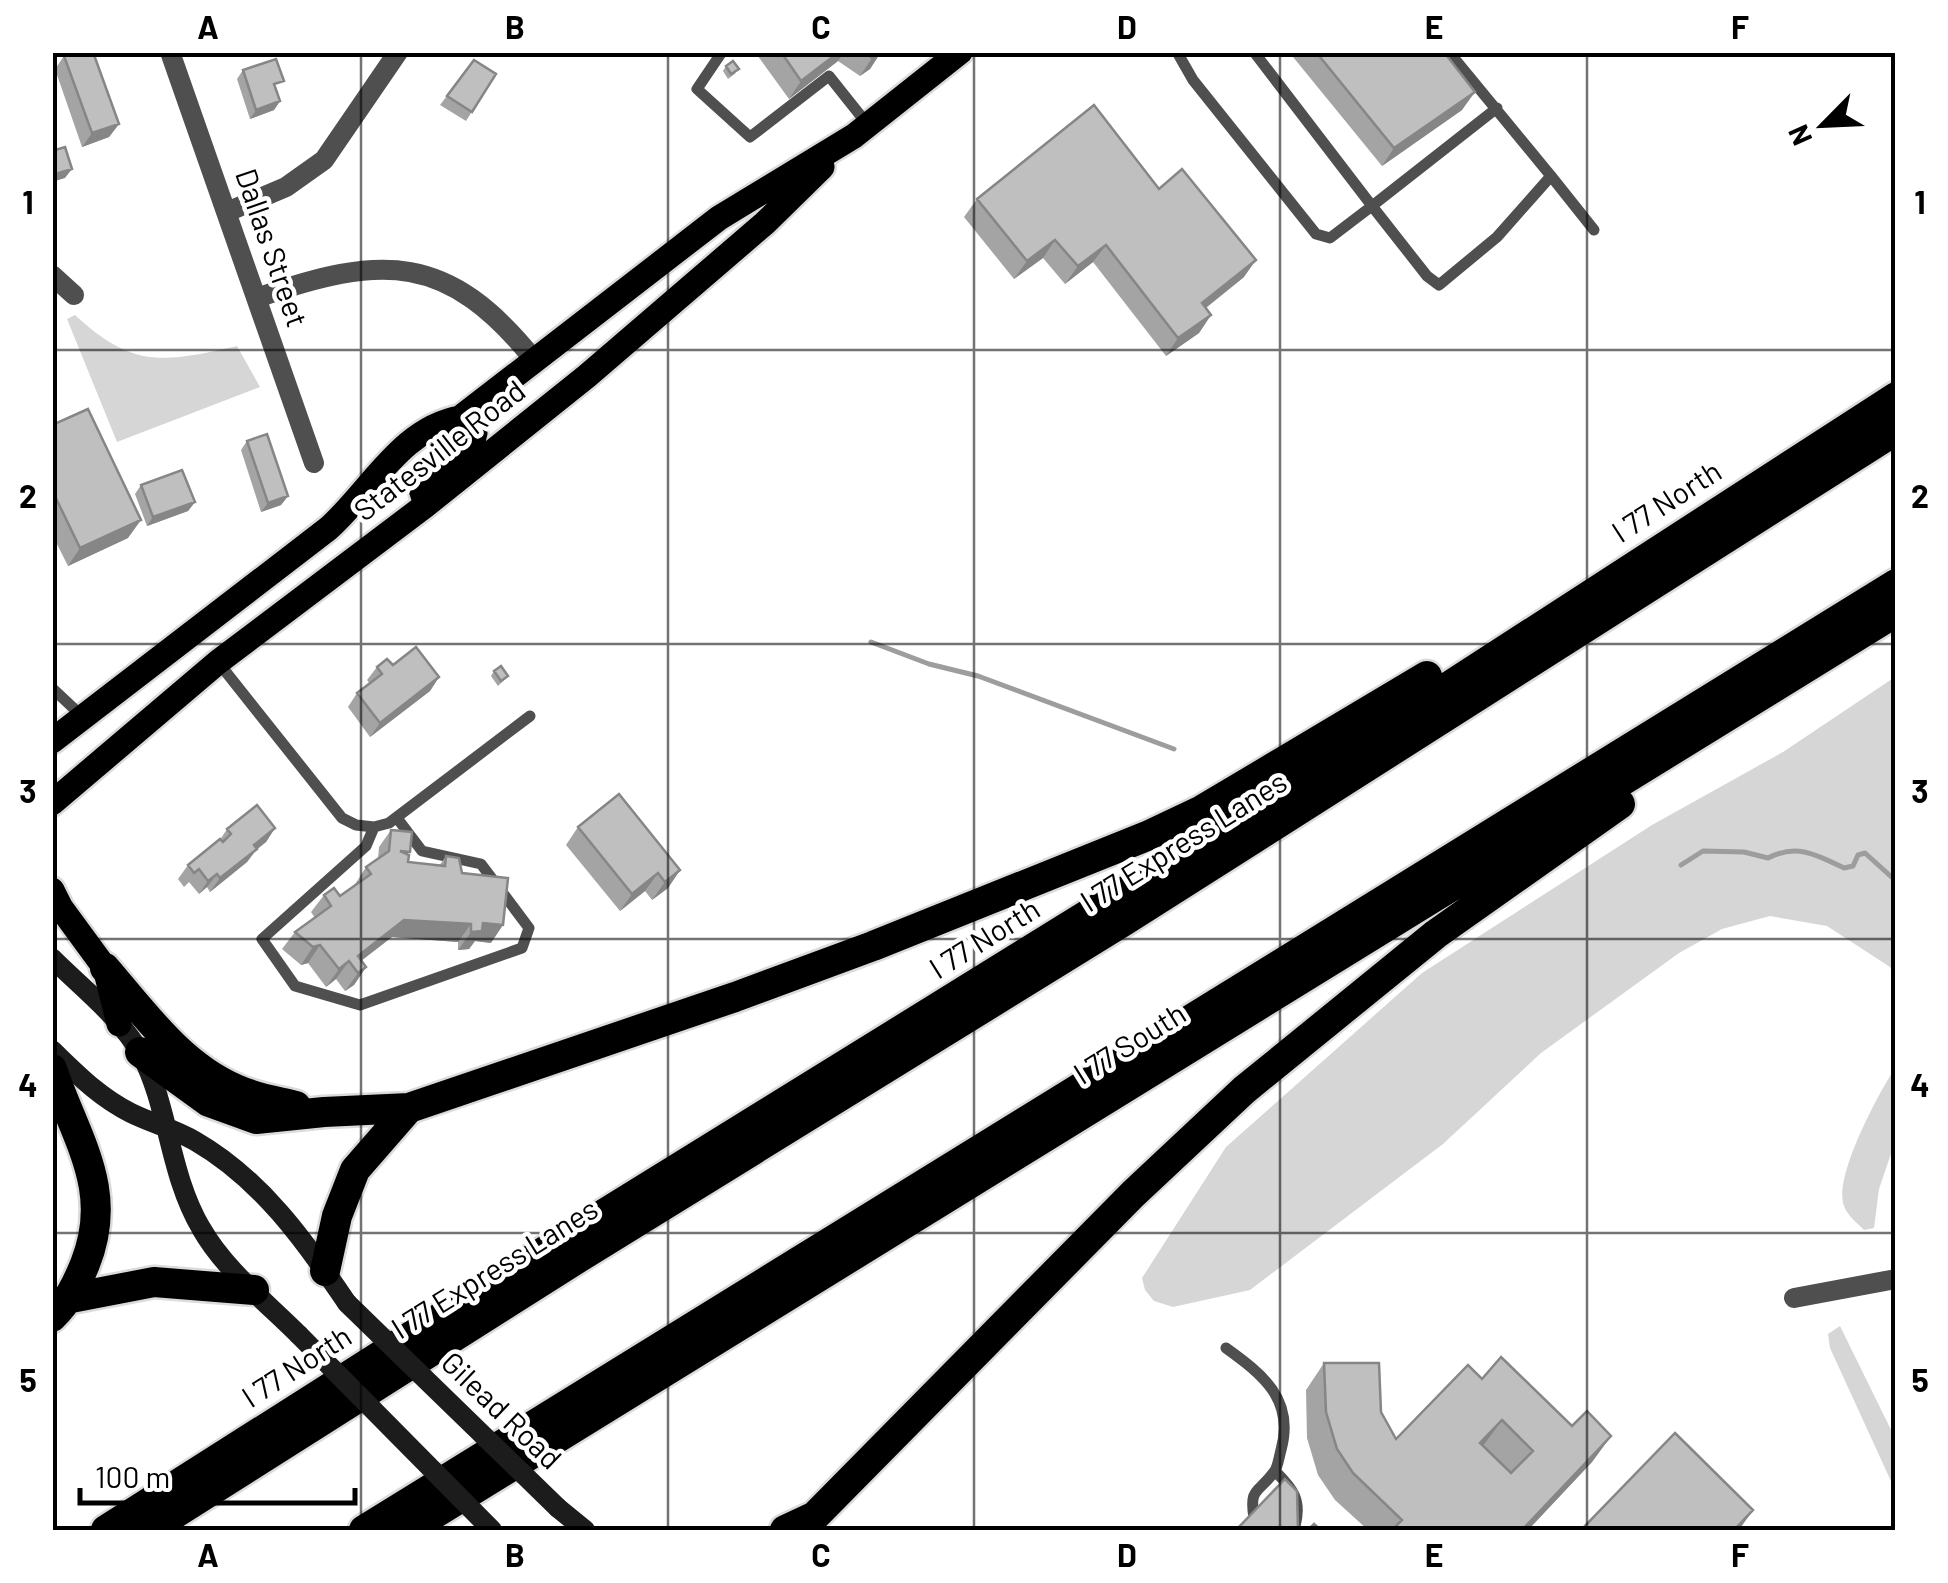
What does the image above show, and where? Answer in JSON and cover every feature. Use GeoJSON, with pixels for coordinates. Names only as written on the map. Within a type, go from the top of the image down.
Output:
{"type":"FeatureCollection","features":[{"type":"Feature","properties":{"kind":"highway","name":"I 77 North"},"geometry":{"type":"LineString","coordinates":[[106,1530],[570,1235],[1250,814],[1896,397]]}},
{"type":"Feature","properties":{"kind":"highway","name":"I 77 Express Lanes"},"geometry":{"type":"LineString","coordinates":[[150,1530],[629,1226],[1140,912],[1896,430]]}},
{"type":"Feature","properties":{"kind":"highway"},"geometry":{"type":"LineString","coordinates":[[140,1052],[194,1092],[234,1113],[256,1119],[409,1108],[735,997],[1148,836],[1202,810],[1546,605],[1606,582]]}},
{"type":"Feature","properties":{"kind":"highway"},"geometry":{"type":"LineString","coordinates":[[364,1530],[1896,584]]}},
{"type":"Feature","properties":{"kind":"highway"},"geometry":{"type":"LineString","coordinates":[[785,1530],[812,1523],[1190,1139],[1305,1037],[1436,934],[1892,614]]}},
{"type":"Feature","properties":{"kind":"highway","name":"I 77 South"},"geometry":{"type":"LineString","coordinates":[[408,1530],[1892,614]]}},
{"type":"Feature","properties":{"kind":"highway"},"geometry":{"type":"LineString","coordinates":[[105,968],[156,1026],[208,1074],[261,1098],[324,1112]]}},
{"type":"Feature","properties":{"kind":"highway"},"geometry":{"type":"LineString","coordinates":[[52,1069],[98,1199],[94,1235],[62,1308]]}},
{"type":"Feature","properties":{"kind":"highway"},"geometry":{"type":"LineString","coordinates":[[326,1271],[344,1191],[355,1170],[409,1108]]}},
{"type":"Feature","properties":{"kind":"highway"},"geometry":{"type":"LineString","coordinates":[[62,1308],[154,1282],[254,1290]]}},
{"type":"Feature","properties":{"kind":"main road","name":"Statesville Road"},"geometry":{"type":"LineString","coordinates":[[55,805],[218,662],[426,505],[587,376],[765,222],[861,130],[960,52]]}},
{"type":"Feature","properties":{"kind":"main road","name":"Statesville Road"},"geometry":{"type":"LineString","coordinates":[[52,741],[329,528],[408,442],[427,428],[460,418],[719,218],[861,130]]}},
{"type":"Feature","properties":{"kind":"main road"},"geometry":{"type":"LineString","coordinates":[[426,505],[420,489],[425,482],[472,445],[475,432],[460,418]]}},
{"type":"Feature","properties":{"kind":"main road"},"geometry":{"type":"LineString","coordinates":[[52,890],[105,968],[118,1024]]}},
{"type":"Feature","properties":{"kind":"main road"},"geometry":{"type":"LineString","coordinates":[[52,958],[118,1024],[140,1052],[156,1093],[181,1185],[217,1253],[492,1530]]}},
{"type":"Feature","properties":{"kind":"main road","name":"Gilead Road"},"geometry":{"type":"LineString","coordinates":[[52,1050],[102,1096],[192,1139],[244,1174],[278,1209],[347,1303],[584,1530]]}},
{"type":"Feature","properties":{"kind":"street","name":"Dallas Street"},"geometry":{"type":"LineString","coordinates":[[170,52],[314,463]]}},
{"type":"Feature","properties":{"kind":"street"},"geometry":{"type":"LineString","coordinates":[[227,212],[286,187],[324,160],[398,52]]}},
{"type":"Feature","properties":{"kind":"street"},"geometry":{"type":"LineString","coordinates":[[257,298],[350,270],[385,268],[426,274],[462,290],[496,315],[535,361]]}},
{"type":"Feature","properties":{"kind":"street"},"geometry":{"type":"LineString","coordinates":[[52,275],[74,295]]}},
{"type":"Feature","properties":{"kind":"street"},"geometry":{"type":"LineString","coordinates":[[1794,1298],[1896,1279]]}},
{"type":"Feature","properties":{"kind":"lane"},"geometry":{"type":"LineString","coordinates":[[722,52],[696,90],[750,137],[842,64]]}},
{"type":"Feature","properties":{"kind":"lane"},"geometry":{"type":"LineString","coordinates":[[1176,52],[1192,80],[1316,234],[1330,238],[1497,108]]}},
{"type":"Feature","properties":{"kind":"lane"},"geometry":{"type":"LineString","coordinates":[[1254,52],[1427,276],[1439,285],[1496,237],[1551,176]]}},
{"type":"Feature","properties":{"kind":"lane"},"geometry":{"type":"LineString","coordinates":[[1450,52],[1594,230]]}},
{"type":"Feature","properties":{"kind":"lane"},"geometry":{"type":"LineString","coordinates":[[828,76],[861,130]]}},
{"type":"Feature","properties":{"kind":"lane"},"geometry":{"type":"LineString","coordinates":[[218,662],[342,818],[356,825],[374,827],[397,818],[530,716]]}},
{"type":"Feature","properties":{"kind":"lane"},"geometry":{"type":"LineString","coordinates":[[52,688],[84,718]]}},
{"type":"Feature","properties":{"kind":"lane"},"geometry":{"type":"LineString","coordinates":[[374,827],[366,846],[262,938],[295,986],[360,1005],[522,948],[529,928],[482,864],[422,852],[397,818]]}},
{"type":"Feature","properties":{"kind":"lane"},"geometry":{"type":"LineString","coordinates":[[1226,1348],[1262,1375],[1283,1414],[1283,1441],[1275,1472],[1258,1486],[1251,1499],[1254,1518]]}},
{"type":"Feature","properties":{"kind":"lane"},"geometry":{"type":"LineString","coordinates":[[1275,1472],[1294,1490],[1299,1511],[1294,1526],[1286,1530]]}},
{"type":"Feature","properties":{"kind":"shaded area"},"geometry":{"type":"Polygon","coordinates":[[[75,315],[115,345],[151,357],[190,356],[237,346],[260,387],[117,442],[67,319],[75,315]]]}},
{"type":"Feature","properties":{"kind":"shaded area"},"geometry":{"type":"Polygon","coordinates":[[[1895,677],[1895,979],[1890,967],[1827,926],[1770,916],[1722,929],[1679,953],[1541,1053],[1443,1144],[1250,1290],[1173,1307],[1154,1301],[1142,1278],[1226,1147],[1422,973],[1652,825],[1783,752],[1895,677]]]}},
{"type":"Feature","properties":{"kind":"shaded area"},"geometry":{"type":"Polygon","coordinates":[[[1895,1068],[1895,1142],[1879,1189],[1874,1228],[1864,1230],[1844,1206],[1845,1176],[1859,1136],[1895,1068]]]}},
{"type":"Feature","properties":{"kind":"shaded area"},"geometry":{"type":"Polygon","coordinates":[[[1840,1326],[1895,1438],[1895,1490],[1830,1348],[1828,1334],[1840,1326]]]}},
{"type":"Feature","properties":{"kind":"building"},"geometry":{"type":"Polygon","coordinates":[[[93,52],[119,124],[92,133],[64,56],[93,52]]]}},
{"type":"Feature","properties":{"kind":"building"},"geometry":{"type":"Polygon","coordinates":[[[781,52],[839,52],[801,81],[781,52]]]}},
{"type":"Feature","properties":{"kind":"building"},"geometry":{"type":"Polygon","coordinates":[[[1316,52],[1444,52],[1475,92],[1394,148],[1316,52]]]}},
{"type":"Feature","properties":{"kind":"building"},"geometry":{"type":"Polygon","coordinates":[[[276,59],[284,81],[274,84],[280,101],[256,110],[243,70],[276,59]]]}},
{"type":"Feature","properties":{"kind":"building"},"geometry":{"type":"Polygon","coordinates":[[[474,60],[496,74],[472,112],[447,96],[474,60]]]}},
{"type":"Feature","properties":{"kind":"building"},"geometry":{"type":"Polygon","coordinates":[[[733,61],[739,69],[731,74],[726,66],[733,61]]]}},
{"type":"Feature","properties":{"kind":"building"},"geometry":{"type":"Polygon","coordinates":[[[1094,105],[1159,189],[1182,169],[1256,260],[1202,303],[1211,315],[1178,338],[1106,245],[1078,266],[1055,240],[1027,261],[977,199],[1094,105]]]}},
{"type":"Feature","properties":{"kind":"building"},"geometry":{"type":"Polygon","coordinates":[[[65,147],[72,169],[52,175],[52,151],[65,147]]]}},
{"type":"Feature","properties":{"kind":"building"},"geometry":{"type":"Polygon","coordinates":[[[88,409],[141,520],[80,548],[52,490],[52,425],[88,409]]]}},
{"type":"Feature","properties":{"kind":"building"},"geometry":{"type":"Polygon","coordinates":[[[267,434],[288,496],[268,503],[247,441],[267,434]]]}},
{"type":"Feature","properties":{"kind":"building"},"geometry":{"type":"Polygon","coordinates":[[[182,470],[195,502],[153,517],[141,485],[182,470]]]}},
{"type":"Feature","properties":{"kind":"building"},"geometry":{"type":"Polygon","coordinates":[[[416,647],[439,677],[380,723],[357,693],[382,674],[377,667],[387,659],[393,665],[416,647]]]}},
{"type":"Feature","properties":{"kind":"building"},"geometry":{"type":"Polygon","coordinates":[[[501,666],[508,676],[501,681],[494,671],[501,666]]]}},
{"type":"Feature","properties":{"kind":"building"},"geometry":{"type":"Polygon","coordinates":[[[619,794],[680,870],[665,882],[658,873],[632,894],[578,827],[619,794]]]}},
{"type":"Feature","properties":{"kind":"building"},"geometry":{"type":"Polygon","coordinates":[[[257,805],[275,828],[254,845],[257,849],[220,878],[217,874],[208,881],[199,869],[194,873],[188,865],[220,839],[223,842],[231,834],[227,829],[257,805]]]}},
{"type":"Feature","properties":{"kind":"building"},"geometry":{"type":"Polygon","coordinates":[[[391,830],[412,832],[410,852],[400,851],[409,855],[408,862],[445,866],[446,856],[459,858],[462,873],[508,878],[503,925],[483,923],[482,931],[471,932],[471,924],[404,920],[358,956],[366,967],[358,973],[349,961],[339,969],[320,945],[313,947],[295,932],[331,906],[324,895],[334,888],[340,896],[371,874],[366,867],[389,851],[391,830]]]}},
{"type":"Feature","properties":{"kind":"building"},"geometry":{"type":"Polygon","coordinates":[[[1501,1357],[1572,1426],[1587,1411],[1611,1436],[1522,1530],[1392,1530],[1402,1520],[1353,1473],[1337,1449],[1326,1412],[1324,1363],[1379,1363],[1381,1412],[1396,1439],[1468,1365],[1482,1379],[1501,1357]],[[1502,1420],[1480,1443],[1511,1473],[1533,1451],[1502,1420]]]}},
{"type":"Feature","properties":{"kind":"building"},"geometry":{"type":"Polygon","coordinates":[[[1675,1433],[1753,1510],[1734,1530],[1581,1530],[1675,1433]]]}},
{"type":"Feature","properties":{"kind":"building"},"geometry":{"type":"Polygon","coordinates":[[[1285,1479],[1297,1491],[1298,1530],[1236,1530],[1285,1479]]]}},
{"type":"Feature","properties":{"kind":"waterway"},"geometry":{"type":"LineString","coordinates":[[871,642],[929,664],[978,676],[1174,749]]}},
{"type":"Feature","properties":{"kind":"waterway"},"geometry":{"type":"LineString","coordinates":[[1681,865],[1703,851],[1744,852],[1768,858],[1798,851],[1844,868],[1853,866],[1858,855],[1865,853],[1896,881]]}}]}
